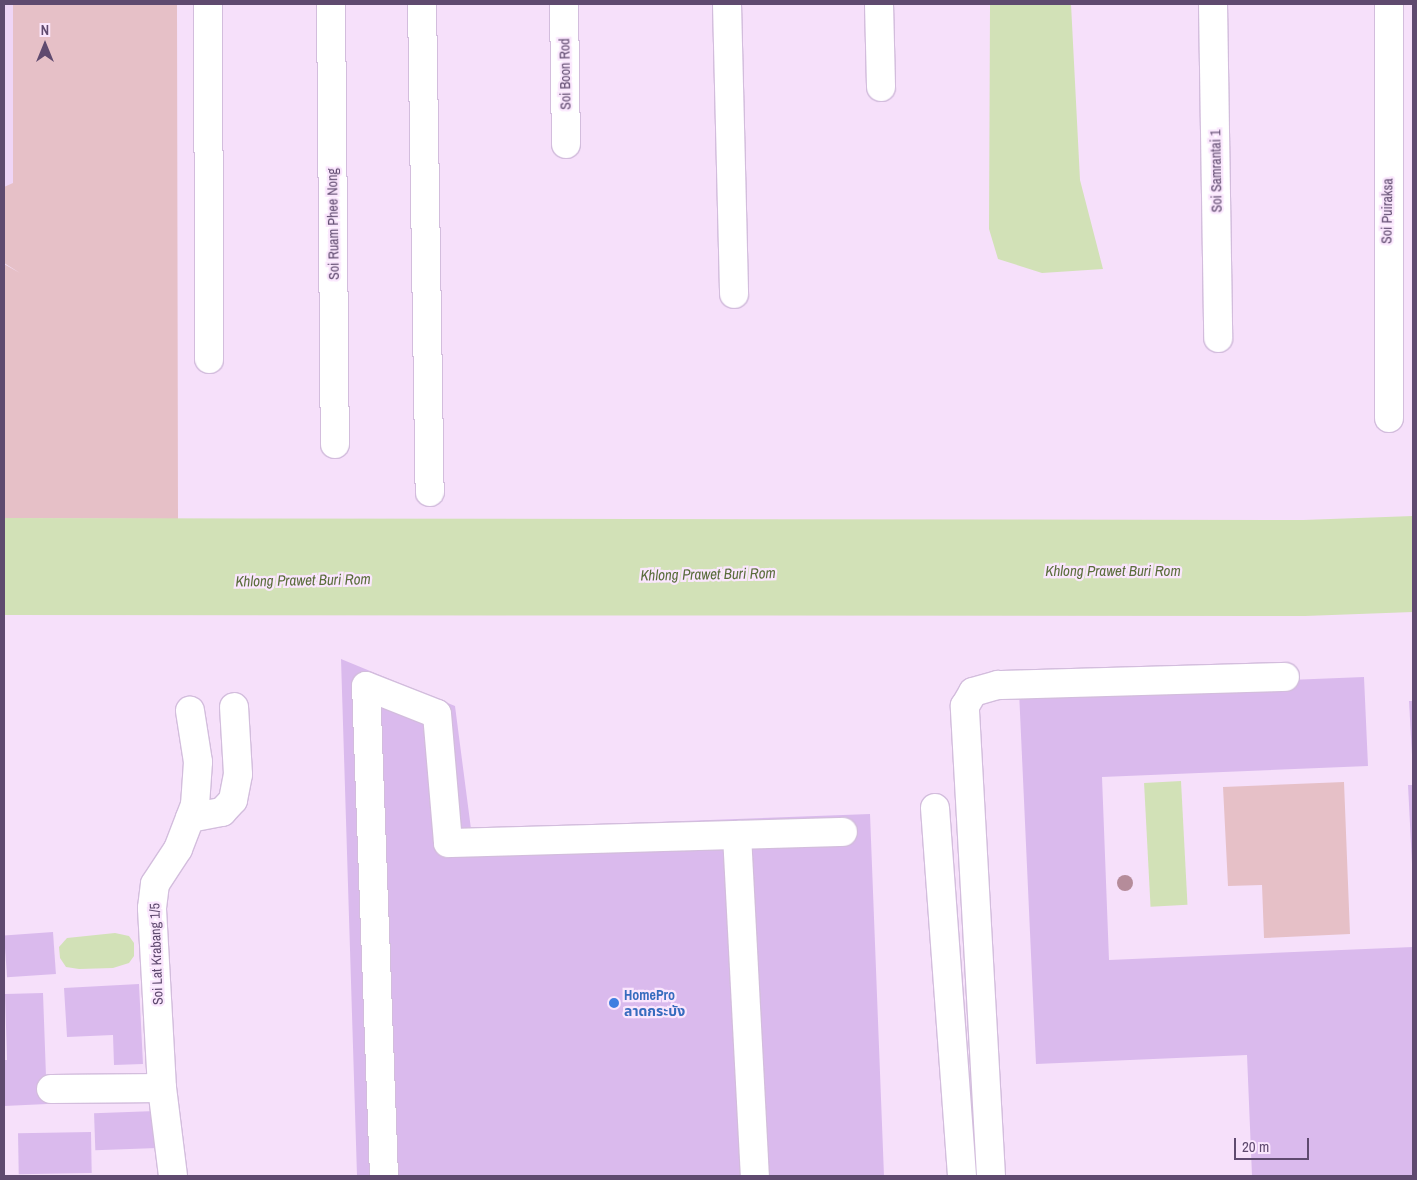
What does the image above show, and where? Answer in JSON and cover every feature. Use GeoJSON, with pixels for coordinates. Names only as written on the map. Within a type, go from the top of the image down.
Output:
{"type":"FeatureCollection","features":[{"type":"Feature","properties":{"kind":"street"},"geometry":{"type":"LineString","coordinates":[[208,4],[209,359]]}},
{"type":"Feature","properties":{"kind":"street","name":"Soi Ruam Phee Nong"},"geometry":{"type":"LineString","coordinates":[[331,4],[335,444]]}},
{"type":"Feature","properties":{"kind":"street"},"geometry":{"type":"LineString","coordinates":[[422,4],[430,492]]}},
{"type":"Feature","properties":{"kind":"street","name":"Soi Boon Rod"},"geometry":{"type":"LineString","coordinates":[[564,4],[566,144]]}},
{"type":"Feature","properties":{"kind":"street"},"geometry":{"type":"LineString","coordinates":[[727,4],[734,294]]}},
{"type":"Feature","properties":{"kind":"street"},"geometry":{"type":"LineString","coordinates":[[879,4],[881,88]]}},
{"type":"Feature","properties":{"kind":"street","name":"Soi Samrantai 1"},"geometry":{"type":"LineString","coordinates":[[1214,4],[1218,338]]}},
{"type":"Feature","properties":{"kind":"street","name":"Soi Puiraksa"},"geometry":{"type":"LineString","coordinates":[[1389,4],[1389,418]]}},
{"type":"Feature","properties":{"kind":"street"},"geometry":{"type":"LineString","coordinates":[[990,1176],[965,706],[973,692],[998,685],[1285,677]]}},
{"type":"Feature","properties":{"kind":"street"},"geometry":{"type":"LineString","coordinates":[[384,1176],[366,686],[437,714],[448,843],[843,832]]}},
{"type":"Feature","properties":{"kind":"street"},"geometry":{"type":"LineString","coordinates":[[190,818],[222,812],[233,800],[238,774],[234,707]]}},
{"type":"Feature","properties":{"kind":"street","name":"Soi Lat Krabang 1/5"},"geometry":{"type":"LineString","coordinates":[[173,1176],[162,1088],[154,892],[190,818],[198,784],[190,711]]}},
{"type":"Feature","properties":{"kind":"street"},"geometry":{"type":"LineString","coordinates":[[935,808],[962,1176]]}},
{"type":"Feature","properties":{"kind":"street"},"geometry":{"type":"LineString","coordinates":[[737,835],[755,1176]]}},
{"type":"Feature","properties":{"kind":"street"},"geometry":{"type":"LineString","coordinates":[[51,1089],[162,1088]]}},
{"type":"Feature","properties":{"kind":"shaded area"},"geometry":{"type":"Polygon","coordinates":[[[4,4],[13,4],[13,187],[4,187],[4,4]]]}},
{"type":"Feature","properties":{"kind":"shaded area"},"geometry":{"type":"Polygon","coordinates":[[[13,4],[177,4],[178,519],[4,518],[4,264],[20,273],[4,263],[4,187],[13,183],[13,4]]]}},
{"type":"Feature","properties":{"kind":"shaded area"},"geometry":{"type":"Polygon","coordinates":[[[1344,782],[1350,934],[1264,938],[1262,885],[1228,886],[1223,787],[1344,782]]]}},
{"type":"Feature","properties":{"kind":"water"},"geometry":{"type":"Polygon","coordinates":[[[990,4],[1071,4],[1080,180],[1103,269],[1042,273],[998,259],[989,229],[990,4]]]}},
{"type":"Feature","properties":{"kind":"water","name":"Khlong Prawet Buri Rom"},"geometry":{"type":"Polygon","coordinates":[[[1413,516],[1413,612],[1305,616],[4,615],[4,518],[1303,520],[1413,516]]]}},
{"type":"Feature","properties":{"kind":"water"},"geometry":{"type":"Polygon","coordinates":[[[1181,781],[1187,905],[1151,907],[1144,783],[1181,781]]]}},
{"type":"Feature","properties":{"kind":"water"},"geometry":{"type":"Polygon","coordinates":[[[115,933],[129,936],[134,943],[134,956],[129,963],[113,968],[79,969],[66,967],[60,958],[59,947],[67,938],[115,933]]]}},
{"type":"Feature","properties":{"kind":"building","name":"HomePro ลาดกระบัง"},"geometry":{"type":"Polygon","coordinates":[[[341,659],[455,706],[471,829],[870,814],[884,1176],[357,1176],[341,659]]]}},
{"type":"Feature","properties":{"kind":"building"},"geometry":{"type":"Polygon","coordinates":[[[1364,677],[1368,766],[1102,777],[1109,960],[1413,947],[1413,1176],[1252,1176],[1247,1055],[1036,1064],[1019,691],[1364,677]]]}},
{"type":"Feature","properties":{"kind":"building"},"geometry":{"type":"Polygon","coordinates":[[[1409,701],[1413,701],[1413,755],[1412,755],[1409,701]]]}},
{"type":"Feature","properties":{"kind":"building"},"geometry":{"type":"Polygon","coordinates":[[[1408,785],[1413,785],[1413,864],[1412,864],[1408,785]]]}},
{"type":"Feature","properties":{"kind":"building"},"geometry":{"type":"Polygon","coordinates":[[[53,932],[56,974],[7,977],[4,935],[53,932]]]}},
{"type":"Feature","properties":{"kind":"building"},"geometry":{"type":"Polygon","coordinates":[[[139,984],[143,1064],[114,1065],[113,1035],[67,1037],[64,988],[139,984]]]}},
{"type":"Feature","properties":{"kind":"building"},"geometry":{"type":"Polygon","coordinates":[[[43,993],[47,1104],[4,1106],[4,1060],[7,1060],[5,994],[43,993]]]}},
{"type":"Feature","properties":{"kind":"building"},"geometry":{"type":"Polygon","coordinates":[[[156,1111],[157,1148],[95,1150],[94,1113],[156,1111]]]}},
{"type":"Feature","properties":{"kind":"building"},"geometry":{"type":"Polygon","coordinates":[[[91,1132],[92,1173],[19,1174],[18,1133],[91,1132]]]}},
{"type":"Feature","properties":{"kind":"place","name":"HomePro ลาดกระบัง"},"geometry":{"type":"Point","coordinates":[614,1003]}}]}
